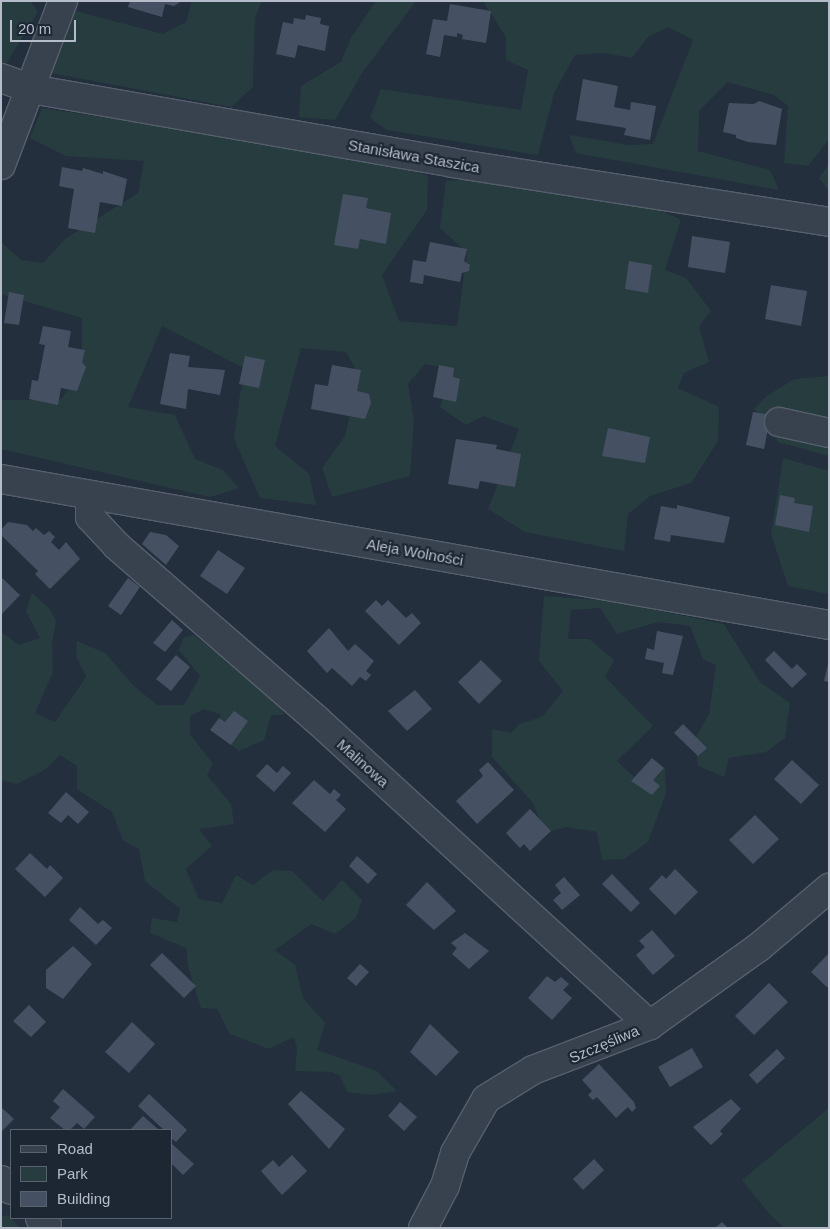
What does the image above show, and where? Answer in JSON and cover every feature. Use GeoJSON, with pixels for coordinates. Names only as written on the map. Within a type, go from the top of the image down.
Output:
{"type":"FeatureCollection","features":[{"type":"Feature","properties":{"kind":"street"},"geometry":{"type":"LineString","coordinates":[[1,165],[63,1]]}},
{"type":"Feature","properties":{"kind":"street","name":"Stanisława Staszica"},"geometry":{"type":"LineString","coordinates":[[1,78],[31,89],[453,164],[829,222]]}},
{"type":"Feature","properties":{"kind":"street"},"geometry":{"type":"LineString","coordinates":[[779,422],[829,433]]}},
{"type":"Feature","properties":{"kind":"street","name":"Aleja Wolności"},"geometry":{"type":"LineString","coordinates":[[1,479],[829,625]]}},
{"type":"Feature","properties":{"kind":"street","name":"Malinowa"},"geometry":{"type":"LineString","coordinates":[[90,496],[90,517],[117,546],[316,719],[650,1025]]}},
{"type":"Feature","properties":{"kind":"street","name":"Szczęśliwa"},"geometry":{"type":"LineString","coordinates":[[423,1228],[445,1186],[455,1153],[486,1099],[533,1070],[650,1025],[759,947],[829,888]]}},
{"type":"Feature","properties":{"kind":"street"},"geometry":{"type":"LineString","coordinates":[[1,1180],[10,1189]]}},
{"type":"Feature","properties":{"kind":"green space"},"geometry":{"type":"Polygon","coordinates":[[[1,1],[30,1],[38,12],[5,66],[1,65],[1,1]]]}},
{"type":"Feature","properties":{"kind":"green space"},"geometry":{"type":"Polygon","coordinates":[[[192,1],[262,1],[255,18],[253,87],[231,107],[51,73],[72,10],[163,34],[186,22],[192,1]]]}},
{"type":"Feature","properties":{"kind":"green space"},"geometry":{"type":"Polygon","coordinates":[[[376,1],[416,1],[362,73],[335,120],[299,117],[301,86],[341,62],[351,38],[376,1]]]}},
{"type":"Feature","properties":{"kind":"green space"},"geometry":{"type":"Polygon","coordinates":[[[483,1],[829,1],[829,139],[808,166],[784,163],[788,106],[774,95],[728,82],[699,111],[698,151],[770,170],[779,190],[576,153],[569,135],[628,145],[653,144],[693,40],[668,27],[648,37],[632,58],[603,53],[575,55],[554,93],[538,155],[387,130],[370,118],[381,89],[521,110],[528,70],[506,60],[506,37],[483,1]]]}},
{"type":"Feature","properties":{"kind":"green space"},"geometry":{"type":"Polygon","coordinates":[[[42,108],[387,161],[428,176],[427,210],[382,275],[399,321],[457,326],[467,253],[440,228],[446,181],[471,179],[654,207],[681,220],[665,270],[686,278],[711,311],[699,326],[709,362],[684,373],[678,388],[719,407],[718,441],[691,483],[650,496],[628,514],[624,551],[525,532],[488,509],[519,429],[483,416],[466,425],[440,407],[451,369],[425,364],[408,384],[414,422],[410,476],[332,497],[322,468],[345,436],[359,375],[346,352],[301,348],[275,446],[309,474],[316,505],[260,498],[234,439],[240,393],[248,370],[162,326],[128,407],[175,415],[195,459],[223,470],[239,488],[210,497],[1,449],[1,400],[60,400],[82,373],[82,318],[1,294],[1,242],[21,260],[43,263],[65,239],[138,193],[144,161],[66,156],[30,138],[42,108]]]}},
{"type":"Feature","properties":{"kind":"green space"},"geometry":{"type":"Polygon","coordinates":[[[829,164],[829,191],[819,178],[829,164]]]}},
{"type":"Feature","properties":{"kind":"green space"},"geometry":{"type":"Polygon","coordinates":[[[829,376],[829,456],[778,442],[754,409],[767,396],[794,379],[829,376]]]}},
{"type":"Feature","properties":{"kind":"green space"},"geometry":{"type":"Polygon","coordinates":[[[783,458],[829,471],[829,594],[788,586],[771,534],[783,458]]]}},
{"type":"Feature","properties":{"kind":"green space"},"geometry":{"type":"Polygon","coordinates":[[[32,593],[50,609],[56,621],[52,644],[53,672],[35,713],[55,722],[86,677],[76,656],[77,641],[105,653],[134,686],[157,705],[184,705],[200,676],[179,650],[184,637],[194,635],[276,699],[284,715],[271,715],[264,740],[239,751],[224,739],[220,714],[204,709],[190,716],[190,734],[213,764],[207,775],[231,804],[234,824],[199,829],[212,846],[186,869],[199,899],[222,903],[236,875],[253,885],[273,870],[292,871],[323,901],[342,880],[362,900],[356,918],[335,934],[311,924],[275,950],[295,965],[303,998],[325,1023],[317,1050],[377,1071],[397,1091],[371,1095],[347,1092],[340,1076],[332,1072],[295,1071],[297,1048],[294,1037],[269,1049],[230,1034],[217,1009],[201,1008],[188,967],[186,948],[150,933],[152,918],[177,922],[180,909],[145,881],[139,849],[123,840],[112,812],[77,789],[77,766],[60,755],[46,769],[17,784],[1,780],[1,632],[19,645],[40,638],[26,611],[32,593]]]}},
{"type":"Feature","properties":{"kind":"green space"},"geometry":{"type":"Polygon","coordinates":[[[544,596],[611,601],[724,624],[760,682],[790,703],[785,738],[766,752],[729,758],[724,777],[698,766],[695,738],[709,714],[716,665],[703,659],[690,626],[658,622],[617,634],[600,608],[571,610],[568,639],[589,639],[614,660],[605,677],[653,726],[617,761],[636,779],[665,767],[666,793],[648,842],[624,859],[602,860],[597,832],[567,827],[546,832],[532,802],[492,757],[492,729],[511,733],[519,724],[542,717],[563,691],[539,661],[544,596]]]}},
{"type":"Feature","properties":{"kind":"green space"},"geometry":{"type":"Polygon","coordinates":[[[829,1108],[829,1228],[785,1228],[771,1216],[742,1180],[829,1108]]]}},
{"type":"Feature","properties":{"kind":"green space"},"geometry":{"type":"Polygon","coordinates":[[[8,1215],[20,1228],[1,1228],[1,1217],[8,1215]]]}},
{"type":"Feature","properties":{"kind":"building"},"geometry":{"type":"Polygon","coordinates":[[[130,1],[182,1],[174,6],[165,4],[162,17],[128,7],[130,1]]]}},
{"type":"Feature","properties":{"kind":"building"},"geometry":{"type":"Polygon","coordinates":[[[450,4],[491,11],[486,43],[462,39],[463,35],[457,33],[457,37],[444,35],[440,57],[426,54],[433,19],[447,21],[450,4]]]}},
{"type":"Feature","properties":{"kind":"building"},"geometry":{"type":"Polygon","coordinates":[[[306,15],[321,18],[320,24],[329,26],[325,51],[298,45],[295,58],[276,54],[283,22],[293,24],[294,18],[305,20],[306,15]]]}},
{"type":"Feature","properties":{"kind":"building"},"geometry":{"type":"Polygon","coordinates":[[[583,79],[618,86],[614,107],[630,110],[631,102],[656,106],[650,140],[624,135],[626,128],[576,120],[583,79]]]}},
{"type":"Feature","properties":{"kind":"building"},"geometry":{"type":"Polygon","coordinates":[[[759,101],[782,109],[776,145],[748,142],[736,138],[736,135],[723,132],[729,103],[754,104],[759,101]]]}},
{"type":"Feature","properties":{"kind":"building"},"geometry":{"type":"Polygon","coordinates":[[[62,167],[82,171],[83,168],[103,174],[103,171],[127,179],[122,206],[100,202],[95,233],[68,228],[74,189],[59,186],[62,167]]]}},
{"type":"Feature","properties":{"kind":"building"},"geometry":{"type":"Polygon","coordinates":[[[343,194],[368,198],[366,208],[391,213],[386,244],[360,239],[358,249],[334,245],[343,194]]]}},
{"type":"Feature","properties":{"kind":"building"},"geometry":{"type":"Polygon","coordinates":[[[692,236],[730,242],[725,273],[688,267],[692,236]]]}},
{"type":"Feature","properties":{"kind":"building"},"geometry":{"type":"Polygon","coordinates":[[[430,242],[467,249],[464,261],[470,265],[469,271],[462,273],[460,282],[424,275],[423,284],[410,282],[413,260],[426,262],[430,242]]]}},
{"type":"Feature","properties":{"kind":"building"},"geometry":{"type":"Polygon","coordinates":[[[629,261],[652,265],[648,293],[625,289],[629,261]]]}},
{"type":"Feature","properties":{"kind":"building"},"geometry":{"type":"Polygon","coordinates":[[[771,285],[807,291],[801,326],[765,319],[771,285]]]}},
{"type":"Feature","properties":{"kind":"building"},"geometry":{"type":"Polygon","coordinates":[[[9,292],[24,295],[19,325],[4,323],[9,292]]]}},
{"type":"Feature","properties":{"kind":"building"},"geometry":{"type":"Polygon","coordinates":[[[43,326],[71,331],[68,347],[85,350],[82,362],[86,367],[77,391],[61,388],[58,405],[29,399],[32,380],[38,381],[45,345],[39,344],[43,326]]]}},
{"type":"Feature","properties":{"kind":"building"},"geometry":{"type":"Polygon","coordinates":[[[170,353],[190,356],[188,367],[225,370],[220,395],[188,389],[186,409],[160,404],[170,353]]]}},
{"type":"Feature","properties":{"kind":"building"},"geometry":{"type":"Polygon","coordinates":[[[245,356],[265,360],[259,388],[239,384],[245,356]]]}},
{"type":"Feature","properties":{"kind":"building"},"geometry":{"type":"Polygon","coordinates":[[[332,365],[361,370],[357,391],[369,394],[371,403],[365,419],[311,409],[315,384],[328,386],[332,365]]]}},
{"type":"Feature","properties":{"kind":"building"},"geometry":{"type":"Polygon","coordinates":[[[439,365],[454,368],[453,377],[460,379],[456,402],[433,397],[439,365]]]}},
{"type":"Feature","properties":{"kind":"building"},"geometry":{"type":"Polygon","coordinates":[[[753,412],[771,415],[764,449],[746,445],[753,412]]]}},
{"type":"Feature","properties":{"kind":"building"},"geometry":{"type":"Polygon","coordinates":[[[608,428],[650,437],[645,463],[602,456],[608,428]]]}},
{"type":"Feature","properties":{"kind":"building"},"geometry":{"type":"Polygon","coordinates":[[[456,439],[497,445],[496,449],[521,454],[515,487],[480,481],[478,489],[448,484],[456,439]]]}},
{"type":"Feature","properties":{"kind":"building"},"geometry":{"type":"Polygon","coordinates":[[[780,495],[795,498],[794,503],[813,506],[809,532],[775,525],[780,495]]]}},
{"type":"Feature","properties":{"kind":"building"},"geometry":{"type":"Polygon","coordinates":[[[677,505],[730,517],[724,543],[671,535],[670,542],[654,539],[661,506],[677,509],[677,505]]]}},
{"type":"Feature","properties":{"kind":"building"},"geometry":{"type":"Polygon","coordinates":[[[8,522],[27,525],[33,531],[36,528],[44,535],[49,531],[55,537],[51,542],[59,550],[66,542],[80,559],[50,589],[35,574],[38,571],[1,535],[1,530],[8,522]]]}},
{"type":"Feature","properties":{"kind":"building"},"geometry":{"type":"Polygon","coordinates":[[[150,532],[166,535],[179,546],[166,565],[142,544],[150,532]]]}},
{"type":"Feature","properties":{"kind":"building"},"geometry":{"type":"Polygon","coordinates":[[[218,550],[245,568],[227,594],[200,576],[218,550]]]}},
{"type":"Feature","properties":{"kind":"building"},"geometry":{"type":"Polygon","coordinates":[[[1,577],[20,595],[1,615],[1,577]]]}},
{"type":"Feature","properties":{"kind":"building"},"geometry":{"type":"Polygon","coordinates":[[[128,578],[140,587],[121,615],[108,606],[128,578]]]}},
{"type":"Feature","properties":{"kind":"building"},"geometry":{"type":"Polygon","coordinates":[[[376,600],[382,606],[388,600],[406,618],[412,613],[421,623],[399,645],[365,611],[376,600]]]}},
{"type":"Feature","properties":{"kind":"building"},"geometry":{"type":"Polygon","coordinates":[[[172,620],[183,630],[165,652],[153,643],[172,620]]]}},
{"type":"Feature","properties":{"kind":"building"},"geometry":{"type":"Polygon","coordinates":[[[329,628],[348,651],[355,644],[374,661],[366,671],[371,675],[366,681],[360,677],[352,686],[332,668],[327,673],[307,651],[329,628]]]}},
{"type":"Feature","properties":{"kind":"building"},"geometry":{"type":"Polygon","coordinates":[[[657,631],[683,636],[673,675],[662,673],[664,663],[645,659],[647,648],[654,650],[657,631]]]}},
{"type":"Feature","properties":{"kind":"building"},"geometry":{"type":"Polygon","coordinates":[[[774,651],[792,669],[797,664],[807,674],[792,688],[765,660],[774,651]]]}},
{"type":"Feature","properties":{"kind":"building"},"geometry":{"type":"Polygon","coordinates":[[[176,655],[190,667],[171,691],[156,679],[176,655]]]}},
{"type":"Feature","properties":{"kind":"building"},"geometry":{"type":"Polygon","coordinates":[[[481,660],[502,681],[479,704],[458,682],[481,660]]]}},
{"type":"Feature","properties":{"kind":"building"},"geometry":{"type":"Polygon","coordinates":[[[829,664],[829,682],[824,681],[829,664]]]}},
{"type":"Feature","properties":{"kind":"building"},"geometry":{"type":"Polygon","coordinates":[[[415,690],[432,709],[407,731],[388,711],[415,690]]]}},
{"type":"Feature","properties":{"kind":"building"},"geometry":{"type":"Polygon","coordinates":[[[234,711],[248,721],[231,745],[210,730],[219,718],[225,722],[234,711]]]}},
{"type":"Feature","properties":{"kind":"building"},"geometry":{"type":"Polygon","coordinates":[[[683,724],[707,748],[698,756],[674,733],[683,724]]]}},
{"type":"Feature","properties":{"kind":"building"},"geometry":{"type":"Polygon","coordinates":[[[652,758],[664,768],[653,780],[660,786],[652,795],[631,781],[652,758]]]}},
{"type":"Feature","properties":{"kind":"building"},"geometry":{"type":"Polygon","coordinates":[[[792,760],[819,785],[801,804],[774,779],[792,760]]]}},
{"type":"Feature","properties":{"kind":"building"},"geometry":{"type":"Polygon","coordinates":[[[488,762],[514,790],[477,824],[456,801],[483,776],[479,770],[488,762]]]}},
{"type":"Feature","properties":{"kind":"building"},"geometry":{"type":"Polygon","coordinates":[[[267,764],[277,773],[283,766],[291,773],[274,792],[256,776],[267,764]]]}},
{"type":"Feature","properties":{"kind":"building"},"geometry":{"type":"Polygon","coordinates":[[[314,780],[330,794],[334,789],[341,795],[336,800],[346,809],[325,832],[292,803],[314,780]]]}},
{"type":"Feature","properties":{"kind":"building"},"geometry":{"type":"Polygon","coordinates":[[[66,792],[89,812],[78,824],[68,815],[61,823],[48,813],[66,792]]]}},
{"type":"Feature","properties":{"kind":"building"},"geometry":{"type":"Polygon","coordinates":[[[530,809],[551,831],[530,851],[524,844],[520,848],[506,833],[530,809]]]}},
{"type":"Feature","properties":{"kind":"building"},"geometry":{"type":"Polygon","coordinates":[[[755,815],[779,839],[753,864],[729,840],[755,815]]]}},
{"type":"Feature","properties":{"kind":"building"},"geometry":{"type":"Polygon","coordinates":[[[30,853],[47,869],[50,865],[63,878],[45,897],[15,869],[30,853]]]}},
{"type":"Feature","properties":{"kind":"building"},"geometry":{"type":"Polygon","coordinates":[[[357,856],[377,874],[368,884],[349,866],[357,856]]]}},
{"type":"Feature","properties":{"kind":"building"},"geometry":{"type":"Polygon","coordinates":[[[675,869],[698,892],[675,915],[649,889],[662,875],[666,879],[675,869]]]}},
{"type":"Feature","properties":{"kind":"building"},"geometry":{"type":"Polygon","coordinates":[[[612,874],[640,903],[631,912],[602,884],[612,874]]]}},
{"type":"Feature","properties":{"kind":"building"},"geometry":{"type":"Polygon","coordinates":[[[564,877],[580,895],[562,910],[553,900],[561,893],[555,885],[564,877]]]}},
{"type":"Feature","properties":{"kind":"building"},"geometry":{"type":"Polygon","coordinates":[[[427,882],[456,911],[434,930],[406,905],[427,882]]]}},
{"type":"Feature","properties":{"kind":"building"},"geometry":{"type":"Polygon","coordinates":[[[80,907],[98,924],[103,920],[112,928],[96,945],[69,920],[80,907]]]}},
{"type":"Feature","properties":{"kind":"building"},"geometry":{"type":"Polygon","coordinates":[[[652,930],[675,956],[653,975],[636,955],[645,947],[639,941],[652,930]]]}},
{"type":"Feature","properties":{"kind":"building"},"geometry":{"type":"Polygon","coordinates":[[[465,933],[489,951],[469,969],[452,954],[457,948],[451,943],[465,933]]]}},
{"type":"Feature","properties":{"kind":"building"},"geometry":{"type":"Polygon","coordinates":[[[73,946],[92,964],[63,999],[46,988],[46,970],[73,946]]]}},
{"type":"Feature","properties":{"kind":"building"},"geometry":{"type":"Polygon","coordinates":[[[162,953],[196,986],[184,998],[150,965],[162,953]]]}},
{"type":"Feature","properties":{"kind":"building"},"geometry":{"type":"Polygon","coordinates":[[[829,953],[829,989],[811,972],[829,953]]]}},
{"type":"Feature","properties":{"kind":"building"},"geometry":{"type":"Polygon","coordinates":[[[360,964],[369,972],[356,986],[347,978],[360,964]]]}},
{"type":"Feature","properties":{"kind":"building"},"geometry":{"type":"Polygon","coordinates":[[[547,976],[555,982],[561,977],[569,984],[563,990],[572,998],[552,1020],[528,998],[547,976]]]}},
{"type":"Feature","properties":{"kind":"building"},"geometry":{"type":"Polygon","coordinates":[[[769,983],[788,1002],[754,1035],[735,1016],[769,983]]]}},
{"type":"Feature","properties":{"kind":"building"},"geometry":{"type":"Polygon","coordinates":[[[29,1005],[46,1022],[31,1037],[13,1021],[29,1005]]]}},
{"type":"Feature","properties":{"kind":"building"},"geometry":{"type":"Polygon","coordinates":[[[132,1022],[155,1044],[129,1073],[105,1052],[132,1022]]]}},
{"type":"Feature","properties":{"kind":"building"},"geometry":{"type":"Polygon","coordinates":[[[430,1024],[459,1052],[436,1076],[410,1052],[430,1024]]]}},
{"type":"Feature","properties":{"kind":"building"},"geometry":{"type":"Polygon","coordinates":[[[692,1048],[703,1067],[670,1087],[658,1067],[692,1048]]]}},
{"type":"Feature","properties":{"kind":"building"},"geometry":{"type":"Polygon","coordinates":[[[777,1049],[785,1058],[757,1084],[749,1075],[777,1049]]]}},
{"type":"Feature","properties":{"kind":"building"},"geometry":{"type":"Polygon","coordinates":[[[599,1064],[634,1102],[636,1108],[632,1112],[628,1107],[616,1118],[597,1097],[593,1100],[588,1095],[592,1091],[582,1080],[599,1064]]]}},
{"type":"Feature","properties":{"kind":"building"},"geometry":{"type":"Polygon","coordinates":[[[63,1089],[95,1117],[84,1129],[77,1123],[71,1129],[64,1129],[50,1118],[60,1107],[53,1101],[63,1089]]]}},
{"type":"Feature","properties":{"kind":"building"},"geometry":{"type":"Polygon","coordinates":[[[301,1091],[345,1129],[329,1149],[288,1104],[301,1091]]]}},
{"type":"Feature","properties":{"kind":"building"},"geometry":{"type":"Polygon","coordinates":[[[149,1094],[187,1130],[176,1142],[172,1139],[172,1129],[163,1129],[138,1106],[149,1094]]]}},
{"type":"Feature","properties":{"kind":"building"},"geometry":{"type":"Polygon","coordinates":[[[731,1099],[741,1109],[720,1131],[723,1134],[711,1145],[693,1127],[731,1099]]]}},
{"type":"Feature","properties":{"kind":"building"},"geometry":{"type":"Polygon","coordinates":[[[400,1102],[417,1117],[404,1131],[388,1116],[400,1102]]]}},
{"type":"Feature","properties":{"kind":"building"},"geometry":{"type":"Polygon","coordinates":[[[1,1107],[14,1119],[1,1132],[1,1107]]]}},
{"type":"Feature","properties":{"kind":"building"},"geometry":{"type":"Polygon","coordinates":[[[143,1116],[158,1129],[131,1129],[143,1116]]]}},
{"type":"Feature","properties":{"kind":"building"},"geometry":{"type":"Polygon","coordinates":[[[172,1144],[194,1164],[183,1175],[172,1164],[172,1144]]]}},
{"type":"Feature","properties":{"kind":"building"},"geometry":{"type":"Polygon","coordinates":[[[292,1155],[307,1171],[282,1195],[261,1171],[273,1160],[279,1167],[292,1155]]]}},
{"type":"Feature","properties":{"kind":"building"},"geometry":{"type":"Polygon","coordinates":[[[594,1159],[604,1170],[583,1190],[573,1179],[594,1159]]]}},
{"type":"Feature","properties":{"kind":"building"},"geometry":{"type":"Polygon","coordinates":[[[722,1222],[728,1228],[715,1228],[722,1222]]]}}]}
